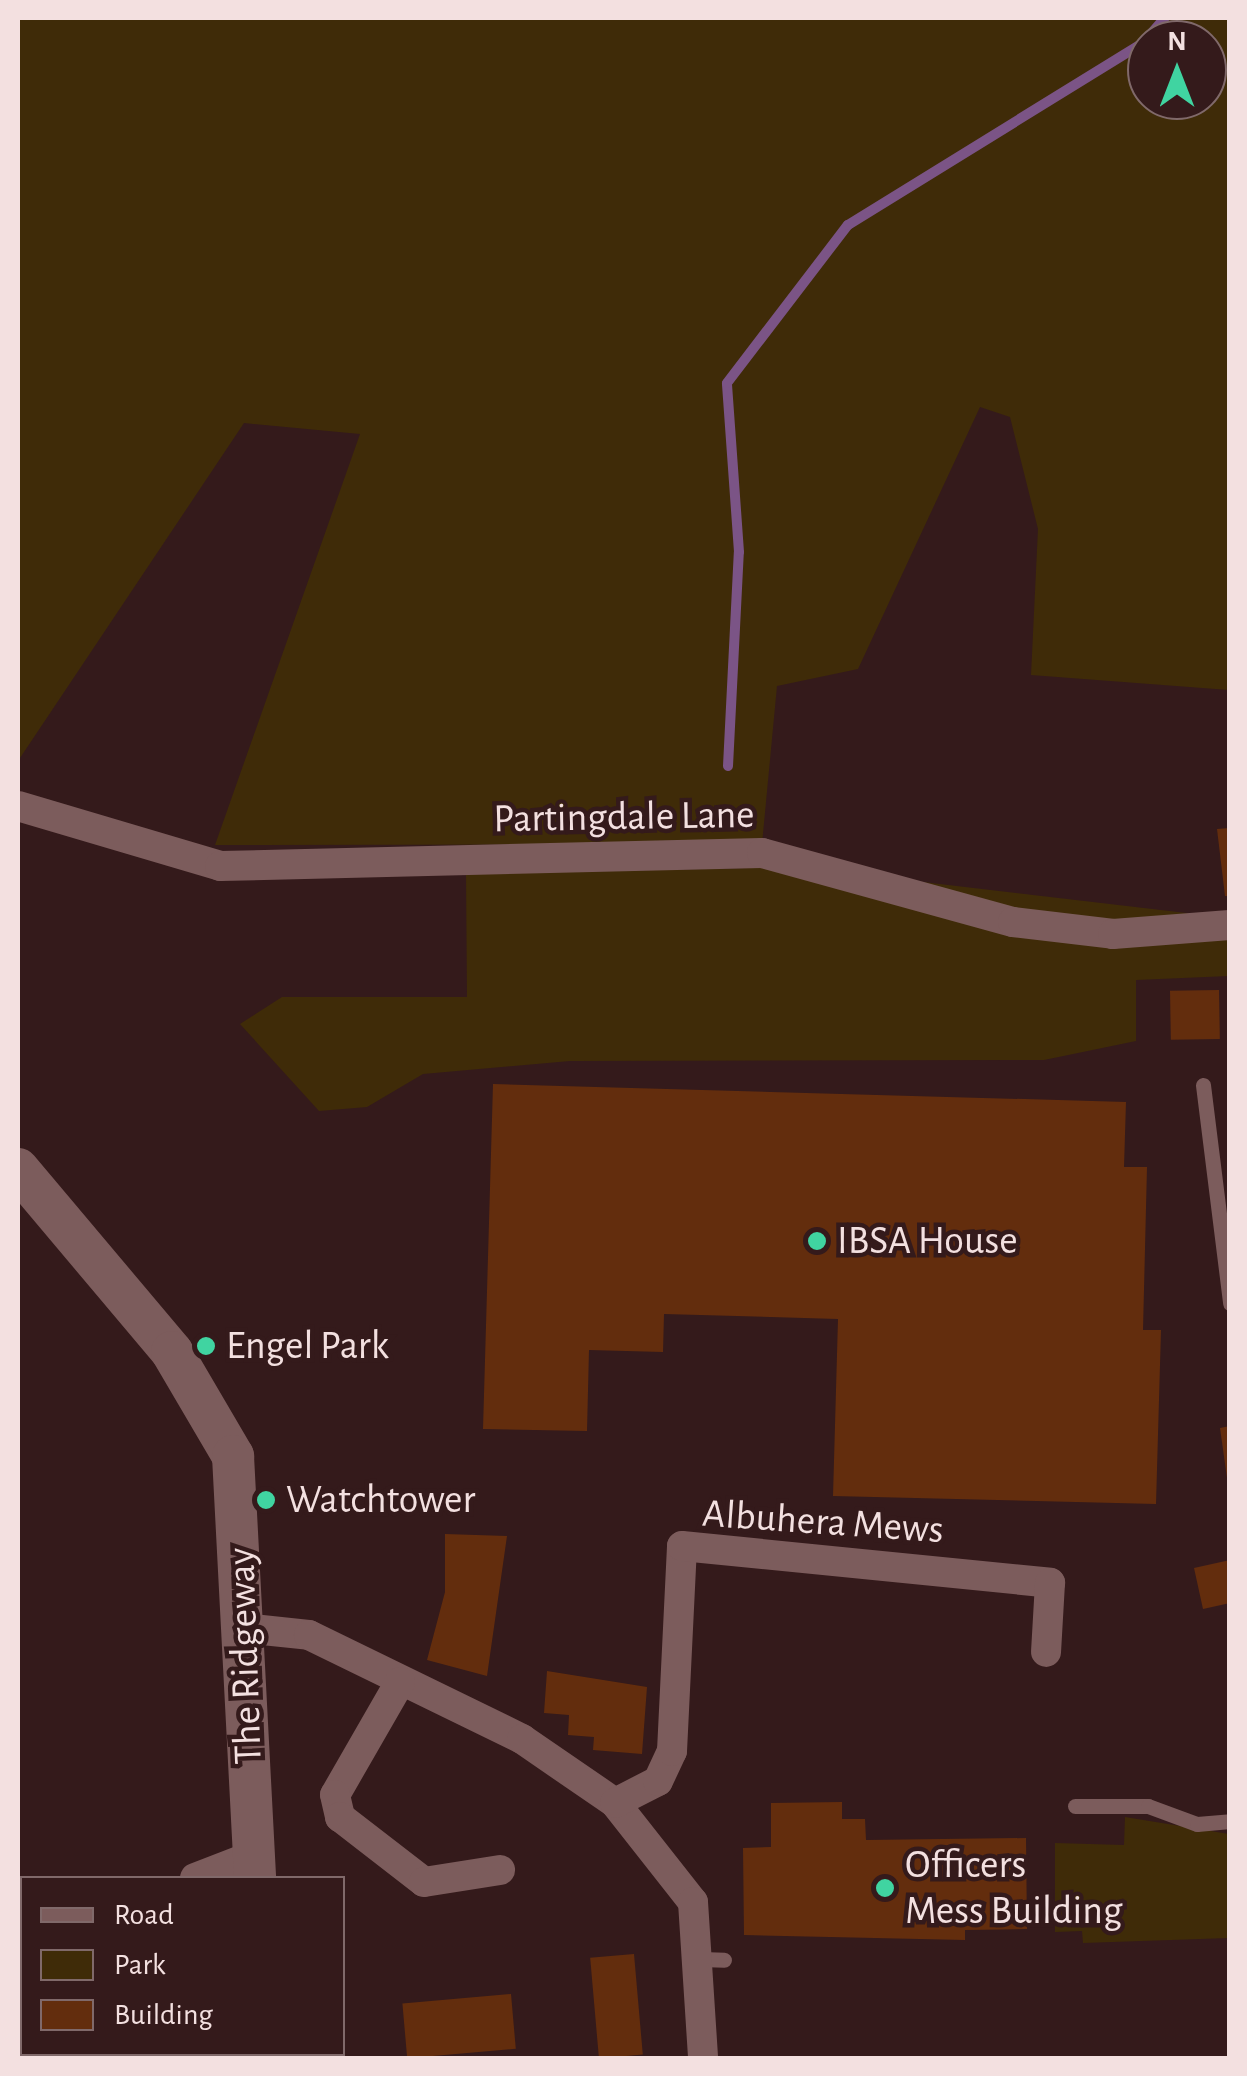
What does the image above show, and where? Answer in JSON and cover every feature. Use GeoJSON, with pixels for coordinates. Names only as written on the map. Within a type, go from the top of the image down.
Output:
{"type":"FeatureCollection","features":[{"type":"Feature","properties":{"kind":"main road","name":"The Ridgeway"},"geometry":{"type":"LineString","coordinates":[[18,1169],[172,1352],[233,1456],[253,1867]]}},
{"type":"Feature","properties":{"kind":"street","name":"Partingdale Lane"},"geometry":{"type":"LineString","coordinates":[[18,806],[220,866],[762,853],[1013,922],[1113,934],[1230,925]]}},
{"type":"Feature","properties":{"kind":"street","name":"Albuhera Mews"},"geometry":{"type":"LineString","coordinates":[[615,1802],[658,1780],[672,1751],[682,1546],[1050,1582],[1046,1652]]}},
{"type":"Feature","properties":{"kind":"street"},"geometry":{"type":"LineString","coordinates":[[244,1628],[310,1635],[522,1739],[615,1802],[694,1902],[712,1960],[703,2058]]}},
{"type":"Feature","properties":{"kind":"street"},"geometry":{"type":"LineString","coordinates":[[400,1682],[335,1795],[340,1817],[424,1882],[500,1870]]}},
{"type":"Feature","properties":{"kind":"street"},"geometry":{"type":"LineString","coordinates":[[206,1876],[253,1867]]}},
{"type":"Feature","properties":{"kind":"lane"},"geometry":{"type":"LineString","coordinates":[[1203,1085],[1230,1303]]}},
{"type":"Feature","properties":{"kind":"lane"},"geometry":{"type":"LineString","coordinates":[[1075,1806],[1148,1806],[1197,1824],[1230,1821]]}},
{"type":"Feature","properties":{"kind":"green space"},"geometry":{"type":"Polygon","coordinates":[[[18,18],[1229,18],[1229,690],[1031,675],[1038,529],[1010,417],[980,407],[858,669],[777,686],[762,844],[215,845],[360,434],[244,423],[18,761],[18,18]]]}},
{"type":"Feature","properties":{"kind":"green space"},"geometry":{"type":"Polygon","coordinates":[[[796,867],[1229,918],[1229,976],[1136,980],[1136,1041],[1044,1060],[570,1061],[423,1074],[367,1107],[319,1111],[240,1024],[282,997],[467,997],[466,874],[796,867]]]}},
{"type":"Feature","properties":{"kind":"green space"},"geometry":{"type":"Polygon","coordinates":[[[1125,1817],[1229,1834],[1229,1938],[1083,1943],[1082,1931],[1055,1932],[1055,1843],[1124,1845],[1125,1817]]]}},
{"type":"Feature","properties":{"kind":"building"},"geometry":{"type":"Polygon","coordinates":[[[1230,828],[1230,896],[1225,896],[1217,829],[1230,828]]]}},
{"type":"Feature","properties":{"kind":"building"},"geometry":{"type":"Polygon","coordinates":[[[1219,990],[1220,1039],[1171,1040],[1170,991],[1219,990]]]}},
{"type":"Feature","properties":{"kind":"building","name":"IBSA House"},"geometry":{"type":"Polygon","coordinates":[[[493,1084],[1126,1102],[1124,1167],[1147,1167],[1143,1330],[1161,1330],[1156,1504],[833,1496],[838,1319],[664,1314],[663,1352],[589,1350],[587,1431],[483,1429],[493,1084]]]}},
{"type":"Feature","properties":{"kind":"building"},"geometry":{"type":"Polygon","coordinates":[[[1230,1426],[1230,1478],[1227,1478],[1220,1428],[1230,1426]]]}},
{"type":"Feature","properties":{"kind":"building"},"geometry":{"type":"Polygon","coordinates":[[[445,1534],[507,1536],[487,1676],[427,1660],[445,1592],[445,1534]]]}},
{"type":"Feature","properties":{"kind":"building"},"geometry":{"type":"Polygon","coordinates":[[[1230,1560],[1230,1603],[1203,1609],[1194,1568],[1230,1560]]]}},
{"type":"Feature","properties":{"kind":"building"},"geometry":{"type":"Polygon","coordinates":[[[547,1671],[647,1687],[642,1754],[593,1750],[594,1737],[568,1735],[569,1715],[544,1713],[547,1671]]]}},
{"type":"Feature","properties":{"kind":"building","name":"Officers Mess Building"},"geometry":{"type":"Polygon","coordinates":[[[842,1802],[842,1819],[865,1819],[866,1840],[1026,1838],[1027,1929],[965,1930],[965,1940],[744,1935],[743,1848],[771,1847],[771,1803],[842,1802]]]}},
{"type":"Feature","properties":{"kind":"building"},"geometry":{"type":"Polygon","coordinates":[[[634,1954],[643,2055],[599,2058],[590,1958],[634,1954]]]}},
{"type":"Feature","properties":{"kind":"building"},"geometry":{"type":"Polygon","coordinates":[[[511,1994],[516,2049],[407,2058],[402,2003],[511,1994]]]}},
{"type":"Feature","properties":{"kind":"waterway"},"geometry":{"type":"LineString","coordinates":[[728,766],[739,552],[727,383],[848,225],[1143,43],[1165,18]]}},
{"type":"Feature","properties":{"kind":"place","name":"IBSA House"},"geometry":{"type":"Point","coordinates":[817,1241]}},
{"type":"Feature","properties":{"kind":"place","name":"Engel Park"},"geometry":{"type":"Point","coordinates":[206,1346]}},
{"type":"Feature","properties":{"kind":"place","name":"Watchtower"},"geometry":{"type":"Point","coordinates":[266,1500]}},
{"type":"Feature","properties":{"kind":"place","name":"Officers Mess Building"},"geometry":{"type":"Point","coordinates":[885,1888]}}]}
